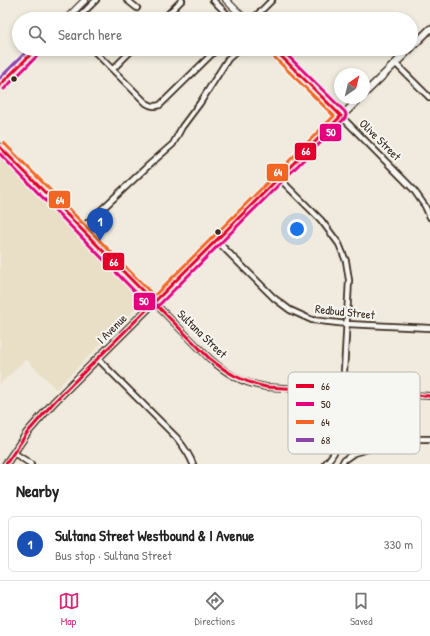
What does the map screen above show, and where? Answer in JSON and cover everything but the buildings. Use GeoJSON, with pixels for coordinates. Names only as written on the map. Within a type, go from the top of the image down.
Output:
{"type":"FeatureCollection","features":[{"type":"Feature","properties":{"kind":"main road"},"geometry":{"type":"LineString","coordinates":[[418,40],[430,29]]}},
{"type":"Feature","properties":{"kind":"main road"},"geometry":{"type":"LineString","coordinates":[[370,88],[402,56]]}},
{"type":"Feature","properties":{"kind":"main road","name":"I Avenue"},"geometry":{"type":"LineString","coordinates":[[6,464],[27,433],[54,402],[354,104]]}},
{"type":"Feature","properties":{"kind":"street"},"geometry":{"type":"LineString","coordinates":[[73,12],[85,0]]}},
{"type":"Feature","properties":{"kind":"street"},"geometry":{"type":"LineString","coordinates":[[84,12],[96,0]]}},
{"type":"Feature","properties":{"kind":"street"},"geometry":{"type":"LineString","coordinates":[[127,0],[137,8]]}},
{"type":"Feature","properties":{"kind":"street"},"geometry":{"type":"LineString","coordinates":[[169,12],[182,0]]}},
{"type":"Feature","properties":{"kind":"street"},"geometry":{"type":"LineString","coordinates":[[213,0],[225,12]]}},
{"type":"Feature","properties":{"kind":"street"},"geometry":{"type":"LineString","coordinates":[[226,0],[237,12]]}},
{"type":"Feature","properties":{"kind":"street"},"geometry":{"type":"LineString","coordinates":[[260,12],[272,0]]}},
{"type":"Feature","properties":{"kind":"street"},"geometry":{"type":"LineString","coordinates":[[0,85],[29,56]]}},
{"type":"Feature","properties":{"kind":"street"},"geometry":{"type":"LineString","coordinates":[[99,56],[146,102],[156,107],[160,105],[210,56]]}},
{"type":"Feature","properties":{"kind":"street"},"geometry":{"type":"LineString","coordinates":[[112,69],[126,56]]}},
{"type":"Feature","properties":{"kind":"street"},"geometry":{"type":"LineString","coordinates":[[81,229],[173,144],[182,127],[231,56]]}},
{"type":"Feature","properties":{"kind":"street","name":"Olive Street"},"geometry":{"type":"LineString","coordinates":[[281,56],[413,189],[425,206],[430,217]]}},
{"type":"Feature","properties":{"kind":"street"},"geometry":{"type":"LineString","coordinates":[[395,63],[430,98]]}},
{"type":"Feature","properties":{"kind":"street","name":"Sultana Street"},"geometry":{"type":"LineString","coordinates":[[0,147],[217,365],[245,382],[266,387],[288,388]]}},
{"type":"Feature","properties":{"kind":"street"},"geometry":{"type":"LineString","coordinates":[[279,178],[321,220],[339,244],[346,260],[350,280],[345,372]]}},
{"type":"Feature","properties":{"kind":"street","name":"Redbud Street"},"geometry":{"type":"LineString","coordinates":[[216,240],[274,298],[290,310],[312,320],[347,324],[430,328]]}},
{"type":"Feature","properties":{"kind":"street"},"geometry":{"type":"LineString","coordinates":[[98,359],[176,437],[186,449],[193,464]]}},
{"type":"Feature","properties":{"kind":"street","name":"Sultana Street"},"geometry":{"type":"LineString","coordinates":[[420,395],[430,396]]}},
{"type":"Feature","properties":{"kind":"street"},"geometry":{"type":"LineString","coordinates":[[420,439],[430,440]]}},
{"type":"Feature","properties":{"kind":"street"},"geometry":{"type":"LineString","coordinates":[[14,453],[32,464]]}},
{"type":"Feature","properties":{"kind":"street"},"geometry":{"type":"LineString","coordinates":[[325,464],[333,454]]}},
{"type":"Feature","properties":{"kind":"street"},"geometry":{"type":"LineString","coordinates":[[342,464],[344,460],[353,454]]}},
{"type":"Feature","properties":{"kind":"shaded area"},"geometry":{"type":"Polygon","coordinates":[[[0,153],[144,300],[56,389],[26,359],[0,384],[0,153]]]}},
{"type":"Feature","properties":{"kind":"transit line","name":"68"},"geometry":{"type":"LineString","coordinates":[[0,78],[22,56]]}},
{"type":"Feature","properties":{"kind":"transit line","name":"66"},"geometry":{"type":"LineString","coordinates":[[0,85],[29,56]]}},
{"type":"Feature","properties":{"kind":"transit line","name":"50"},"geometry":{"type":"LineString","coordinates":[[4,89],[37,56]]}},
{"type":"Feature","properties":{"kind":"transit line","name":"64"},"geometry":{"type":"LineString","coordinates":[[4,143],[154,296],[334,116],[273,56]]}},
{"type":"Feature","properties":{"kind":"transit line","name":"66"},"geometry":{"type":"LineString","coordinates":[[6,464],[27,433],[54,402],[341,116],[281,56]]}},
{"type":"Feature","properties":{"kind":"transit line","name":"50"},"geometry":{"type":"LineString","coordinates":[[0,154],[150,307],[156,308],[345,118],[345,112],[288,56]]}},
{"type":"Feature","properties":{"kind":"transit line","name":"66"},"geometry":{"type":"LineString","coordinates":[[0,147],[209,358],[222,368],[243,380],[266,387],[288,388]]}},
{"type":"Feature","properties":{"kind":"transit line","name":"66"},"geometry":{"type":"LineString","coordinates":[[420,395],[430,396]]}},
{"type":"Feature","properties":{"kind":"place","name":"Sultana Street Westbound & I Avenue"},"geometry":{"type":"Point","coordinates":[100,241]}}]}
